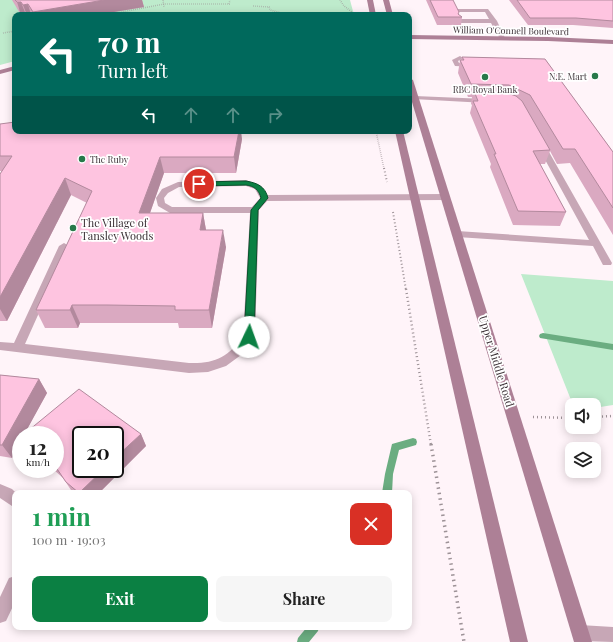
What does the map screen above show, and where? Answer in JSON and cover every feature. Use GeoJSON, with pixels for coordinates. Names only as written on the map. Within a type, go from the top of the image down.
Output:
{"type":"FeatureCollection","features":[{"type":"Feature","properties":{"kind":"main road"},"geometry":{"type":"LineString","coordinates":[[370,0],[372,12]]}},
{"type":"Feature","properties":{"kind":"main road"},"geometry":{"type":"LineString","coordinates":[[386,0],[389,12]]}},
{"type":"Feature","properties":{"kind":"main road","name":"William O'Connell Boulevard"},"geometry":{"type":"LineString","coordinates":[[412,37],[502,38],[613,42]]}},
{"type":"Feature","properties":{"kind":"main road"},"geometry":{"type":"LineString","coordinates":[[0,72],[12,69]]}},
{"type":"Feature","properties":{"kind":"main road","name":"Upper Middle Road"},"geometry":{"type":"LineString","coordinates":[[412,89],[582,637]]}},
{"type":"Feature","properties":{"kind":"main road"},"geometry":{"type":"LineString","coordinates":[[400,134],[519,642]]}},
{"type":"Feature","properties":{"kind":"lane"},"geometry":{"type":"LineString","coordinates":[[456,10],[486,10],[494,21],[502,38]]}},
{"type":"Feature","properties":{"kind":"lane"},"geometry":{"type":"LineString","coordinates":[[461,21],[494,21]]}},
{"type":"Feature","properties":{"kind":"lane"},"geometry":{"type":"LineString","coordinates":[[460,58],[455,60],[457,65],[479,66]]}},
{"type":"Feature","properties":{"kind":"lane"},"geometry":{"type":"LineString","coordinates":[[415,98],[498,102]]}},
{"type":"Feature","properties":{"kind":"lane"},"geometry":{"type":"LineString","coordinates":[[538,139],[607,263]]}},
{"type":"Feature","properties":{"kind":"lane"},"geometry":{"type":"LineString","coordinates":[[255,210],[170,210],[161,204],[160,198],[165,190],[178,185],[246,183],[254,184],[258,187],[262,191],[264,198]]}},
{"type":"Feature","properties":{"kind":"lane"},"geometry":{"type":"LineString","coordinates":[[264,198],[445,198]]}},
{"type":"Feature","properties":{"kind":"lane"},"geometry":{"type":"LineString","coordinates":[[0,346],[189,368],[210,367],[230,358],[242,348],[249,337],[255,210],[264,198]]}},
{"type":"Feature","properties":{"kind":"lane"},"geometry":{"type":"LineString","coordinates":[[457,234],[596,243]]}},
{"type":"Feature","properties":{"kind":"lane"},"geometry":{"type":"LineString","coordinates":[[18,348],[64,246]]}},
{"type":"Feature","properties":{"kind":"lane"},"geometry":{"type":"LineString","coordinates":[[0,491],[12,497]]}},
{"type":"Feature","properties":{"kind":"lane"},"geometry":{"type":"LineString","coordinates":[[0,615],[12,590]]}},
{"type":"Feature","properties":{"kind":"lane"},"geometry":{"type":"LineString","coordinates":[[582,637],[613,634]]}},
{"type":"Feature","properties":{"kind":"path"},"geometry":{"type":"LineString","coordinates":[[163,0],[164,7]]}},
{"type":"Feature","properties":{"kind":"path"},"geometry":{"type":"LineString","coordinates":[[229,4],[230,0]]}},
{"type":"Feature","properties":{"kind":"path"},"geometry":{"type":"LineString","coordinates":[[340,0],[344,6],[353,12]]}},
{"type":"Feature","properties":{"kind":"path"},"geometry":{"type":"LineString","coordinates":[[122,12],[164,4],[229,4],[234,6]]}},
{"type":"Feature","properties":{"kind":"path"},"geometry":{"type":"LineString","coordinates":[[254,6],[269,8],[270,10],[278,12]]}},
{"type":"Feature","properties":{"kind":"path"},"geometry":{"type":"LineString","coordinates":[[3,33],[12,32]]}},
{"type":"Feature","properties":{"kind":"path"},"geometry":{"type":"LineString","coordinates":[[377,134],[390,197],[464,642]]}},
{"type":"Feature","properties":{"kind":"path"},"geometry":{"type":"LineString","coordinates":[[514,416],[565,418]]}},
{"type":"Feature","properties":{"kind":"path"},"geometry":{"type":"LineString","coordinates":[[601,417],[613,416]]}},
{"type":"Feature","properties":{"kind":"green space"},"geometry":{"type":"Polygon","coordinates":[[[0,0],[350,0],[353,12],[12,12],[12,62],[0,65],[0,0]]]}},
{"type":"Feature","properties":{"kind":"green space"},"geometry":{"type":"Polygon","coordinates":[[[521,274],[613,281],[613,405],[601,407],[601,398],[570,398],[521,274]]]}},
{"type":"Feature","properties":{"kind":"building"},"geometry":{"type":"Polygon","coordinates":[[[15,0],[104,0],[33,12],[28,4],[23,5],[21,2],[17,2],[15,0]]]}},
{"type":"Feature","properties":{"kind":"building"},"geometry":{"type":"Polygon","coordinates":[[[430,0],[453,0],[459,12],[458,14],[462,17],[438,17],[430,0]]]}},
{"type":"Feature","properties":{"kind":"building"},"geometry":{"type":"Polygon","coordinates":[[[517,0],[613,0],[613,21],[576,18],[530,18],[517,0]]]}},
{"type":"Feature","properties":{"kind":"building"},"geometry":{"type":"Polygon","coordinates":[[[462,57],[545,59],[613,152],[613,208],[575,149],[563,149],[530,95],[509,85],[471,84],[460,60],[464,60],[462,57]]]}},
{"type":"Feature","properties":{"kind":"building"},"geometry":{"type":"Polygon","coordinates":[[[474,91],[507,93],[516,96],[522,101],[550,150],[533,151],[566,212],[518,211],[494,154],[496,154],[473,101],[478,101],[474,91]]]}},
{"type":"Feature","properties":{"kind":"building","name":"The Village of Tansley Woods"},"geometry":{"type":"Polygon","coordinates":[[[12,122],[12,134],[238,134],[234,157],[160,157],[139,213],[203,213],[200,230],[223,230],[209,310],[175,310],[175,306],[72,305],[70,310],[36,310],[92,191],[65,178],[0,297],[0,174],[12,156],[0,156],[0,124],[12,122]]]}},
{"type":"Feature","properties":{"kind":"building"},"geometry":{"type":"Polygon","coordinates":[[[0,375],[39,379],[2,445],[0,445],[0,375]]]}},
{"type":"Feature","properties":{"kind":"building"},"geometry":{"type":"Polygon","coordinates":[[[79,389],[141,434],[124,450],[124,426],[72,426],[72,478],[95,478],[82,490],[75,490],[63,478],[64,426],[34,426],[79,389]]]}},
{"type":"Feature","properties":{"kind":"waterway"},"geometry":{"type":"LineString","coordinates":[[543,336],[613,347]]}},
{"type":"Feature","properties":{"kind":"waterway"},"geometry":{"type":"LineString","coordinates":[[387,490],[395,447],[413,442]]}},
{"type":"Feature","properties":{"kind":"waterway"},"geometry":{"type":"LineString","coordinates":[[302,642],[312,630]]}},
{"type":"Feature","properties":{"kind":"place","name":"N.E. Mart"},"geometry":{"type":"Point","coordinates":[595,76]}},
{"type":"Feature","properties":{"kind":"place","name":"RBC Royal Bank"},"geometry":{"type":"Point","coordinates":[485,77]}},
{"type":"Feature","properties":{"kind":"place","name":"The Ruby"},"geometry":{"type":"Point","coordinates":[82,159]}},
{"type":"Feature","properties":{"kind":"place","name":"The Village of Tansley Woods"},"geometry":{"type":"Point","coordinates":[73,228]}},
{"type":"Feature","properties":{"kind":"route"},"geometry":{"type":"LineString","coordinates":[[199,184],[246,183],[254,184],[262,191],[264,198],[255,210],[249,337]]}}]}
